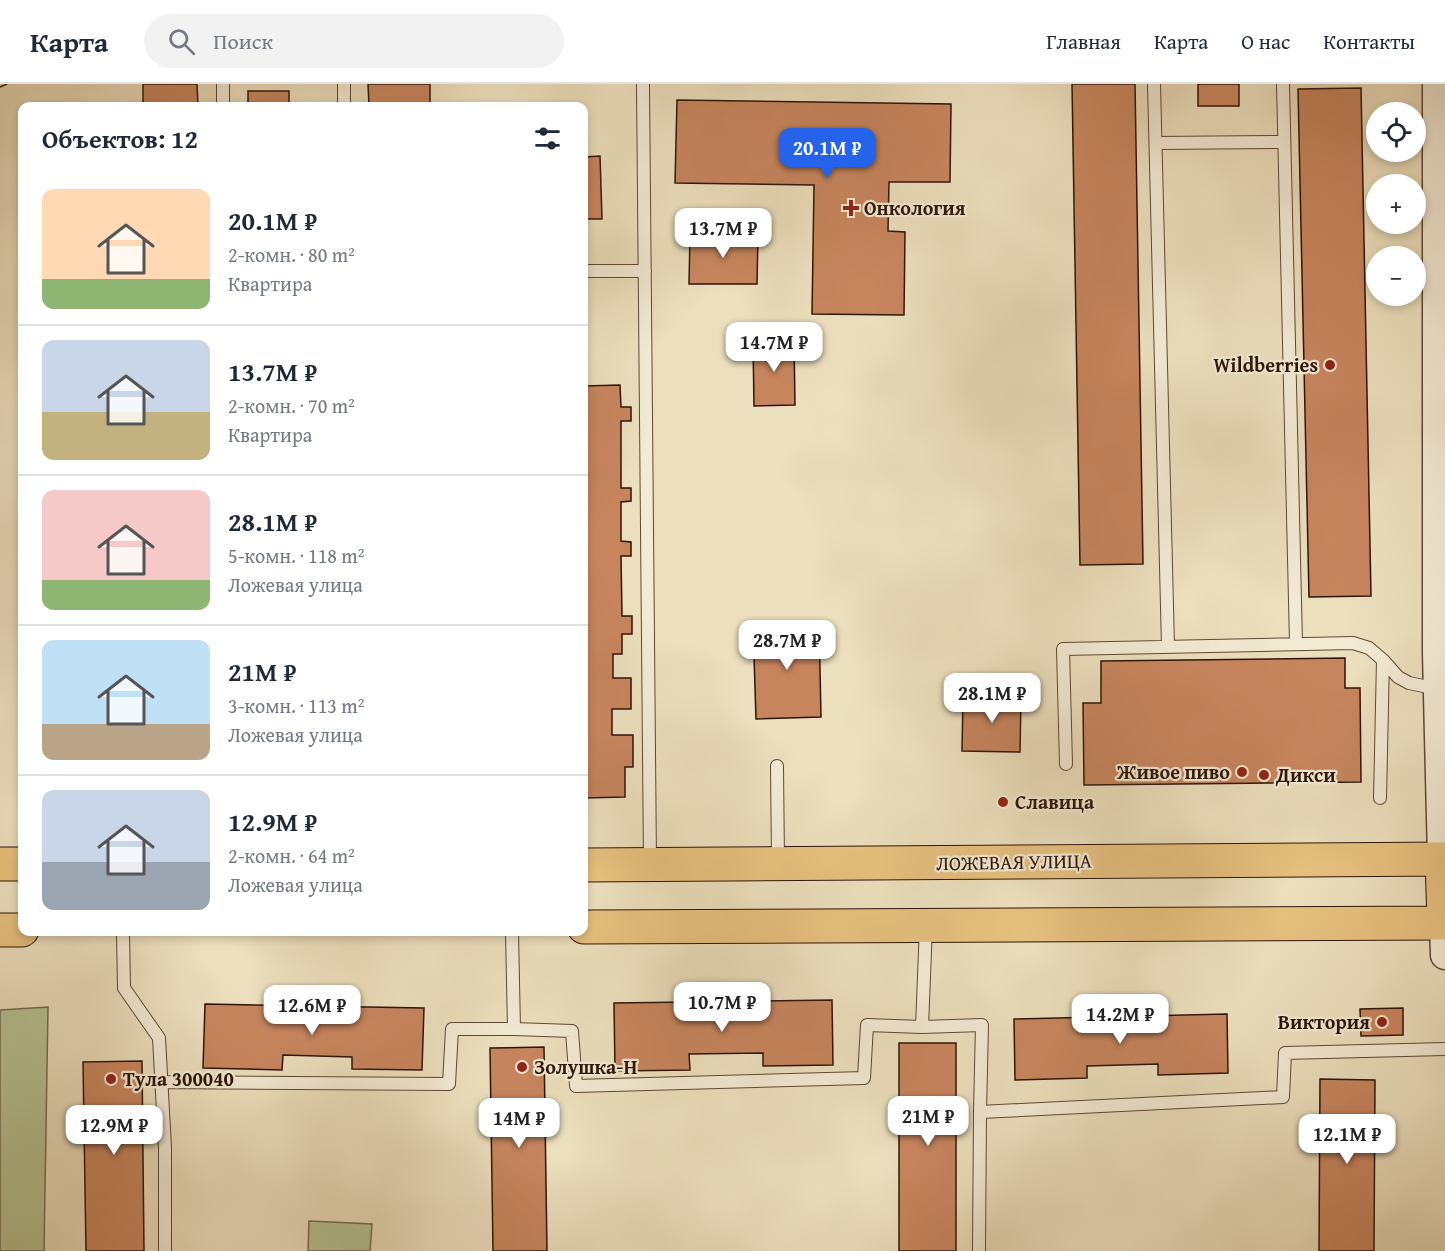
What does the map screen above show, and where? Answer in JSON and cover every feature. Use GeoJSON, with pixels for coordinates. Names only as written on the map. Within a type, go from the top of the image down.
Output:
{"type":"FeatureCollection","features":[{"type":"Feature","properties":{"kind":"main road","name":"ЛОЖЕВАЯ УЛИЦА"},"geometry":{"type":"LineString","coordinates":[[588,865],[1444,859]]}},
{"type":"Feature","properties":{"kind":"main road"},"geometry":{"type":"LineString","coordinates":[[588,927],[1445,923],[1444,859]]}},
{"type":"Feature","properties":{"kind":"main road"},"geometry":{"type":"LineString","coordinates":[[0,864],[18,864]]}},
{"type":"Feature","properties":{"kind":"main road"},"geometry":{"type":"LineString","coordinates":[[0,930],[18,930]]}},
{"type":"Feature","properties":{"kind":"street"},"geometry":{"type":"LineString","coordinates":[[1437,84],[1441,653],[1438,689],[1444,859]]}},
{"type":"Feature","properties":{"kind":"street"},"geometry":{"type":"LineString","coordinates":[[1445,923],[1445,955]]}},
{"type":"Feature","properties":{"kind":"lane"},"geometry":{"type":"LineString","coordinates":[[223,102],[224,84]]}},
{"type":"Feature","properties":{"kind":"lane"},"geometry":{"type":"LineString","coordinates":[[344,84],[344,102]]}},
{"type":"Feature","properties":{"kind":"lane"},"geometry":{"type":"LineString","coordinates":[[643,84],[650,864]]}},
{"type":"Feature","properties":{"kind":"lane"},"geometry":{"type":"LineString","coordinates":[[1154,84],[1168,647]]}},
{"type":"Feature","properties":{"kind":"lane"},"geometry":{"type":"LineString","coordinates":[[1283,84],[1296,644]]}},
{"type":"Feature","properties":{"kind":"lane"},"geometry":{"type":"LineString","coordinates":[[1156,143],[1284,142]]}},
{"type":"Feature","properties":{"kind":"lane"},"geometry":{"type":"LineString","coordinates":[[588,271],[645,270]]}},
{"type":"Feature","properties":{"kind":"lane"},"geometry":{"type":"LineString","coordinates":[[1066,764],[1063,649],[1353,643],[1369,648],[1398,677],[1409,683],[1438,689]]}},
{"type":"Feature","properties":{"kind":"lane"},"geometry":{"type":"LineString","coordinates":[[1380,798],[1383,660]]}},
{"type":"Feature","properties":{"kind":"lane"},"geometry":{"type":"LineString","coordinates":[[777,766],[778,864]]}},
{"type":"Feature","properties":{"kind":"lane"},"geometry":{"type":"LineString","coordinates":[[922,1027],[926,925]]}},
{"type":"Feature","properties":{"kind":"lane"},"geometry":{"type":"LineString","coordinates":[[123,936],[124,988],[159,1038],[165,1148],[165,1251]]}},
{"type":"Feature","properties":{"kind":"lane"},"geometry":{"type":"LineString","coordinates":[[513,936],[514,1029]]}},
{"type":"Feature","properties":{"kind":"lane"},"geometry":{"type":"LineString","coordinates":[[161,1082],[449,1084],[452,1029],[572,1031],[576,1086],[864,1078],[867,1025],[922,1027],[982,1025],[979,1251]]}},
{"type":"Feature","properties":{"kind":"lane"},"geometry":{"type":"LineString","coordinates":[[981,1112],[1283,1097],[1285,1053],[1445,1049]]}},
{"type":"Feature","properties":{"kind":"green space"},"geometry":{"type":"Polygon","coordinates":[[[48,1007],[44,1251],[0,1251],[0,1010],[48,1007]]]}},
{"type":"Feature","properties":{"kind":"green space"},"geometry":{"type":"Polygon","coordinates":[[[309,1221],[372,1224],[370,1251],[308,1251],[309,1221]]]}},
{"type":"Feature","properties":{"kind":"building"},"geometry":{"type":"Polygon","coordinates":[[[143,84],[197,84],[198,102],[143,102],[143,84]]]}},
{"type":"Feature","properties":{"kind":"building"},"geometry":{"type":"Polygon","coordinates":[[[368,84],[430,84],[430,102],[369,102],[368,84]]]}},
{"type":"Feature","properties":{"kind":"building"},"geometry":{"type":"Polygon","coordinates":[[[1072,84],[1135,84],[1143,564],[1080,565],[1072,84]]]}},
{"type":"Feature","properties":{"kind":"building"},"geometry":{"type":"Polygon","coordinates":[[[1198,84],[1239,84],[1239,106],[1198,106],[1198,84]]]}},
{"type":"Feature","properties":{"kind":"building"},"geometry":{"type":"Polygon","coordinates":[[[1361,88],[1371,596],[1309,597],[1298,89],[1361,88]]]}},
{"type":"Feature","properties":{"kind":"building"},"geometry":{"type":"Polygon","coordinates":[[[248,91],[289,91],[289,102],[248,102],[248,91]]]}},
{"type":"Feature","properties":{"kind":"building","name":"Онкология"},"geometry":{"type":"Polygon","coordinates":[[[677,100],[951,104],[950,182],[889,182],[888,231],[905,232],[904,315],[812,314],[814,185],[675,183],[677,100]]]}},
{"type":"Feature","properties":{"kind":"building"},"geometry":{"type":"Polygon","coordinates":[[[600,156],[602,219],[588,219],[588,157],[600,156]]]}},
{"type":"Feature","properties":{"kind":"building"},"geometry":{"type":"Polygon","coordinates":[[[690,234],[758,235],[757,284],[689,284],[690,234]]]}},
{"type":"Feature","properties":{"kind":"building"},"geometry":{"type":"Polygon","coordinates":[[[794,340],[795,405],[754,406],[753,341],[794,340]]]}},
{"type":"Feature","properties":{"kind":"building"},"geometry":{"type":"Polygon","coordinates":[[[620,385],[621,407],[631,407],[631,421],[621,421],[621,488],[631,488],[631,501],[621,502],[621,541],[631,542],[631,556],[621,556],[622,616],[632,616],[632,634],[622,634],[622,654],[613,654],[613,678],[631,678],[631,709],[612,709],[612,735],[633,735],[633,767],[625,767],[625,797],[588,798],[588,386],[620,385]]]}},
{"type":"Feature","properties":{"kind":"building"},"geometry":{"type":"Polygon","coordinates":[[[819,623],[821,717],[756,719],[753,625],[819,623]]]}},
{"type":"Feature","properties":{"kind":"building"},"geometry":{"type":"Polygon","coordinates":[[[1345,658],[1345,688],[1360,688],[1361,782],[1084,785],[1083,703],[1101,703],[1101,661],[1345,658]]]}},
{"type":"Feature","properties":{"kind":"building"},"geometry":{"type":"Polygon","coordinates":[[[963,696],[1021,697],[1020,752],[962,751],[963,696]]]}},
{"type":"Feature","properties":{"kind":"building"},"geometry":{"type":"Polygon","coordinates":[[[832,1000],[833,1065],[763,1066],[763,1053],[689,1054],[690,1070],[615,1071],[614,1003],[832,1000]]]}},
{"type":"Feature","properties":{"kind":"building"},"geometry":{"type":"Polygon","coordinates":[[[205,1004],[424,1008],[422,1070],[352,1069],[352,1057],[283,1055],[282,1070],[203,1068],[205,1004]]]}},
{"type":"Feature","properties":{"kind":"building","name":"Виктория"},"geometry":{"type":"Polygon","coordinates":[[[1403,1008],[1403,1035],[1361,1036],[1360,1009],[1403,1008]]]}},
{"type":"Feature","properties":{"kind":"building"},"geometry":{"type":"Polygon","coordinates":[[[1227,1014],[1228,1073],[1158,1075],[1158,1064],[1087,1066],[1087,1078],[1015,1080],[1014,1019],[1227,1014]]]}},
{"type":"Feature","properties":{"kind":"building"},"geometry":{"type":"Polygon","coordinates":[[[899,1043],[956,1043],[956,1251],[899,1251],[899,1043]]]}},
{"type":"Feature","properties":{"kind":"building"},"geometry":{"type":"Polygon","coordinates":[[[544,1047],[547,1251],[493,1251],[490,1048],[544,1047]]]}},
{"type":"Feature","properties":{"kind":"building"},"geometry":{"type":"Polygon","coordinates":[[[142,1061],[144,1251],[86,1251],[83,1062],[142,1061]]]}},
{"type":"Feature","properties":{"kind":"building"},"geometry":{"type":"Polygon","coordinates":[[[1320,1079],[1375,1080],[1374,1251],[1319,1251],[1320,1079]]]}},
{"type":"Feature","properties":{"kind":"tram line"},"geometry":{"type":"LineString","coordinates":[[0,87],[7,84]]}},
{"type":"Feature","properties":{"kind":"place","name":"Онкология"},"geometry":{"type":"Point","coordinates":[851,208]}},
{"type":"Feature","properties":{"kind":"place","name":"Wildberries"},"geometry":{"type":"Point","coordinates":[1330,365]}},
{"type":"Feature","properties":{"kind":"place","name":"Живое пиво"},"geometry":{"type":"Point","coordinates":[1242,772]}},
{"type":"Feature","properties":{"kind":"place","name":"Дикси"},"geometry":{"type":"Point","coordinates":[1264,775]}},
{"type":"Feature","properties":{"kind":"place","name":"Славица"},"geometry":{"type":"Point","coordinates":[1003,802]}},
{"type":"Feature","properties":{"kind":"place","name":"Виктория"},"geometry":{"type":"Point","coordinates":[1382,1022]}},
{"type":"Feature","properties":{"kind":"place","name":"Золушка-Н"},"geometry":{"type":"Point","coordinates":[522,1067]}},
{"type":"Feature","properties":{"kind":"place","name":"Тула 300040"},"geometry":{"type":"Point","coordinates":[111,1079]}}]}
